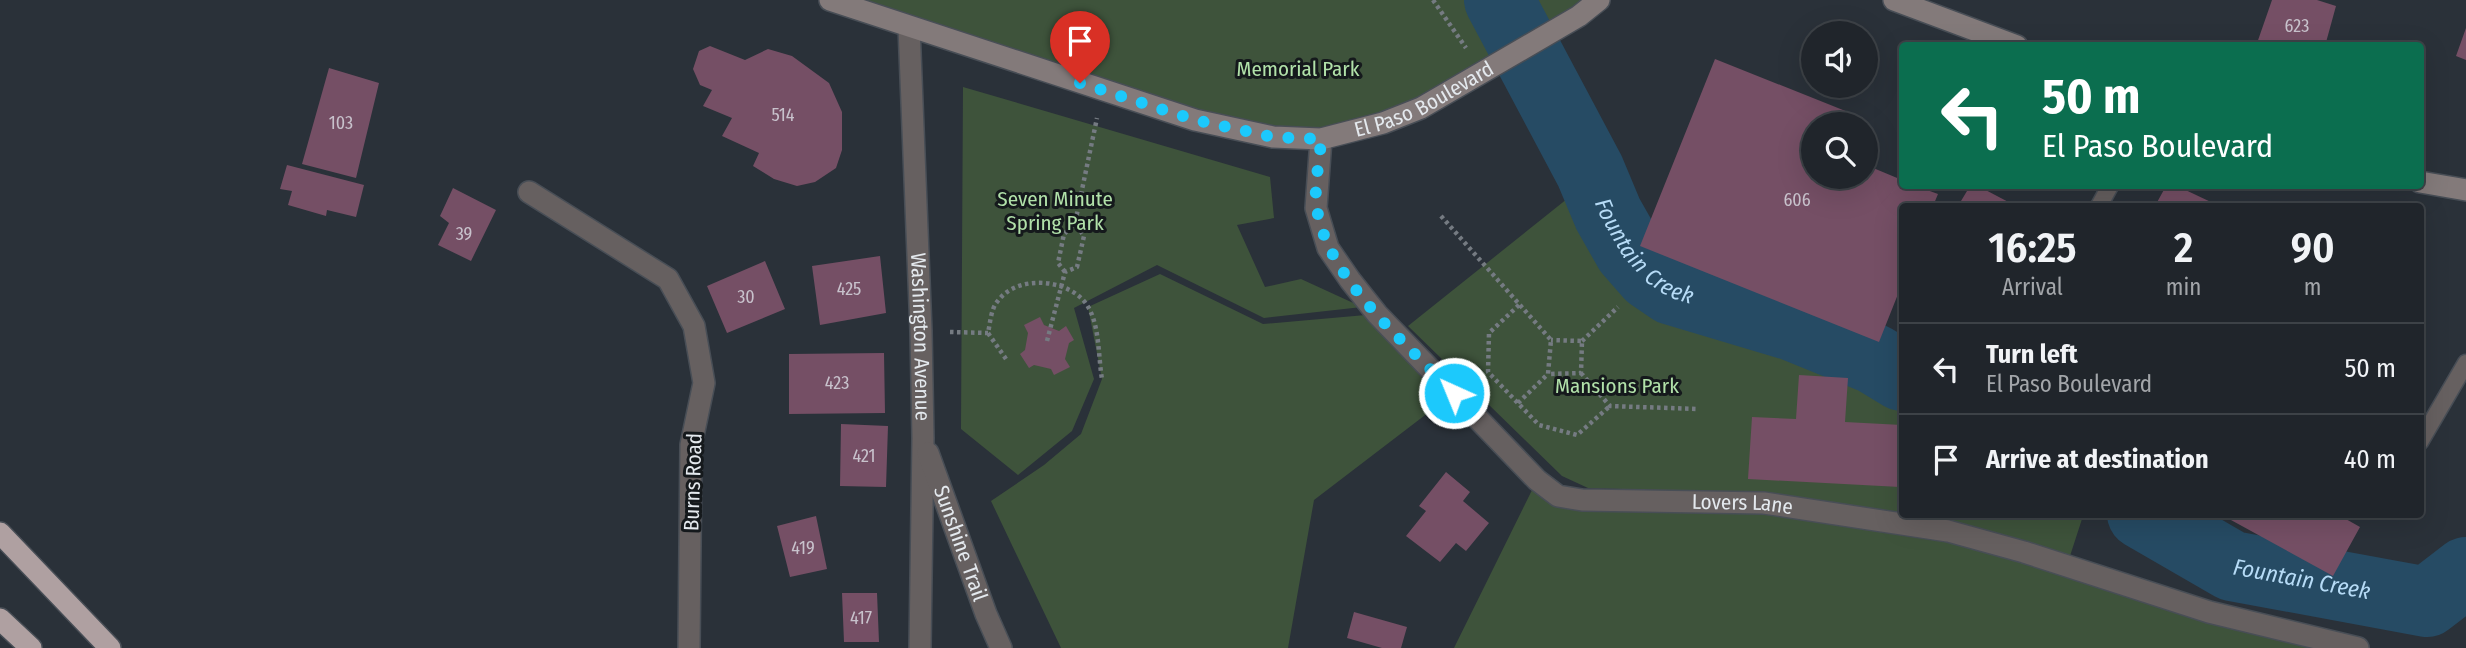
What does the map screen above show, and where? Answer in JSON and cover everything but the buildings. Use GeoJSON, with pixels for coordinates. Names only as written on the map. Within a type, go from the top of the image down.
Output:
{"type":"FeatureCollection","features":[{"type":"Feature","properties":{"kind":"highway"},"geometry":{"type":"LineString","coordinates":[[0,533],[110,648]]}},
{"type":"Feature","properties":{"kind":"highway"},"geometry":{"type":"LineString","coordinates":[[0,619],[31,648]]}},
{"type":"Feature","properties":{"kind":"street","name":"El Paso Boulevard"},"geometry":{"type":"LineString","coordinates":[[830,0],[1195,120],[1273,137],[1321,139],[1383,122],[1421,108],[1579,16],[1599,0]]}},
{"type":"Feature","properties":{"kind":"street"},"geometry":{"type":"LineString","coordinates":[[1894,0],[2006,42]]}},
{"type":"Feature","properties":{"kind":"street","name":"Washington Avenue"},"geometry":{"type":"LineString","coordinates":[[908,26],[921,331],[923,438],[920,648]]}},
{"type":"Feature","properties":{"kind":"street","name":"Lovers Lane"},"geometry":{"type":"LineString","coordinates":[[1321,139],[1316,208],[1328,248],[1339,265],[1377,314],[1537,480],[1558,496],[1582,500],[1764,503],[1948,531],[2024,552],[2209,612],[2358,648]]}},
{"type":"Feature","properties":{"kind":"street"},"geometry":{"type":"LineString","coordinates":[[2424,183],[2466,190]]}},
{"type":"Feature","properties":{"kind":"street","name":"Burns Road"},"geometry":{"type":"LineString","coordinates":[[529,192],[668,279],[694,326],[704,383],[691,444],[689,648]]}},
{"type":"Feature","properties":{"kind":"street","name":"Sunshine Trail"},"geometry":{"type":"LineString","coordinates":[[923,438],[998,647]]}},
{"type":"Feature","properties":{"kind":"lane"},"geometry":{"type":"LineString","coordinates":[[2424,435],[2466,363]]}},
{"type":"Feature","properties":{"kind":"path"},"geometry":{"type":"LineString","coordinates":[[1433,0],[1471,55]]}},
{"type":"Feature","properties":{"kind":"path"},"geometry":{"type":"LineString","coordinates":[[1065,272],[1058,263],[1065,234],[1075,223],[1097,117]]}},
{"type":"Feature","properties":{"kind":"path"},"geometry":{"type":"LineString","coordinates":[[1441,216],[1551,340],[1582,341]]}},
{"type":"Feature","properties":{"kind":"path"},"geometry":{"type":"LineString","coordinates":[[1065,272],[1077,267],[1084,236],[1075,223]]}},
{"type":"Feature","properties":{"kind":"path"},"geometry":{"type":"LineString","coordinates":[[1047,341],[1065,272]]}},
{"type":"Feature","properties":{"kind":"path"},"geometry":{"type":"LineString","coordinates":[[1006,359],[988,333],[996,302],[1016,286],[1036,281],[1061,288],[1075,295],[1088,307],[1095,324],[1102,379]]}},
{"type":"Feature","properties":{"kind":"path"},"geometry":{"type":"LineString","coordinates":[[1519,305],[1489,333],[1488,372],[1539,425],[1577,435],[1610,406],[1698,409]]}},
{"type":"Feature","properties":{"kind":"path"},"geometry":{"type":"LineString","coordinates":[[1610,406],[1581,373],[1582,341],[1618,307]]}},
{"type":"Feature","properties":{"kind":"path"},"geometry":{"type":"LineString","coordinates":[[1518,403],[1548,374],[1551,340]]}},
{"type":"Feature","properties":{"kind":"path"},"geometry":{"type":"LineString","coordinates":[[1548,374],[1581,373]]}},
{"type":"Feature","properties":{"kind":"green space","name":"Memorial Park"},"geometry":{"type":"Polygon","coordinates":[[[830,0],[1599,0],[1383,123],[1273,137],[830,0]]]}},
{"type":"Feature","properties":{"kind":"green space","name":"Seven Minute Spring Park"},"geometry":{"type":"Polygon","coordinates":[[[963,87],[1270,177],[1274,218],[1237,225],[1265,287],[1301,279],[1362,307],[1264,318],[1157,265],[1074,308],[1094,379],[1072,431],[1018,475],[961,429],[963,87]]]}},
{"type":"Feature","properties":{"kind":"green space","name":"Mansions Park"},"geometry":{"type":"Polygon","coordinates":[[[1587,183],[1649,288],[1746,318],[1846,357],[1899,393],[1899,514],[1759,493],[1588,488],[1562,476],[1408,326],[1587,183]]]}},
{"type":"Feature","properties":{"kind":"green space"},"geometry":{"type":"Polygon","coordinates":[[[1160,274],[1263,324],[1377,314],[1454,393],[1314,500],[1288,648],[1061,648],[991,501],[1044,465],[1081,434],[1102,379],[1088,307],[1160,274]]]}},
{"type":"Feature","properties":{"kind":"green space"},"geometry":{"type":"Polygon","coordinates":[[[1537,480],[1582,500],[1698,501],[1948,531],[2358,648],[1454,648],[1537,480]]]}},
{"type":"Feature","properties":{"kind":"green space"},"geometry":{"type":"Polygon","coordinates":[[[1920,518],[2081,518],[2069,559],[1920,518]]]}},
{"type":"Feature","properties":{"kind":"waterway","name":"Fountain Creek"},"geometry":{"type":"LineString","coordinates":[[1499,0],[1590,171],[1608,214],[1629,251],[1650,275],[1672,290],[1793,326],[1874,359],[1899,374]]}},
{"type":"Feature","properties":{"kind":"waterway","name":"Fountain Creek"},"geometry":{"type":"LineString","coordinates":[[2149,518],[2232,566],[2427,602],[2466,572]]}},
{"type":"Feature","properties":{"kind":"route"},"geometry":{"type":"LineString","coordinates":[[1080,83],[1195,120],[1273,137],[1321,139],[1316,208],[1328,248],[1377,314],[1454,393]]}}]}
